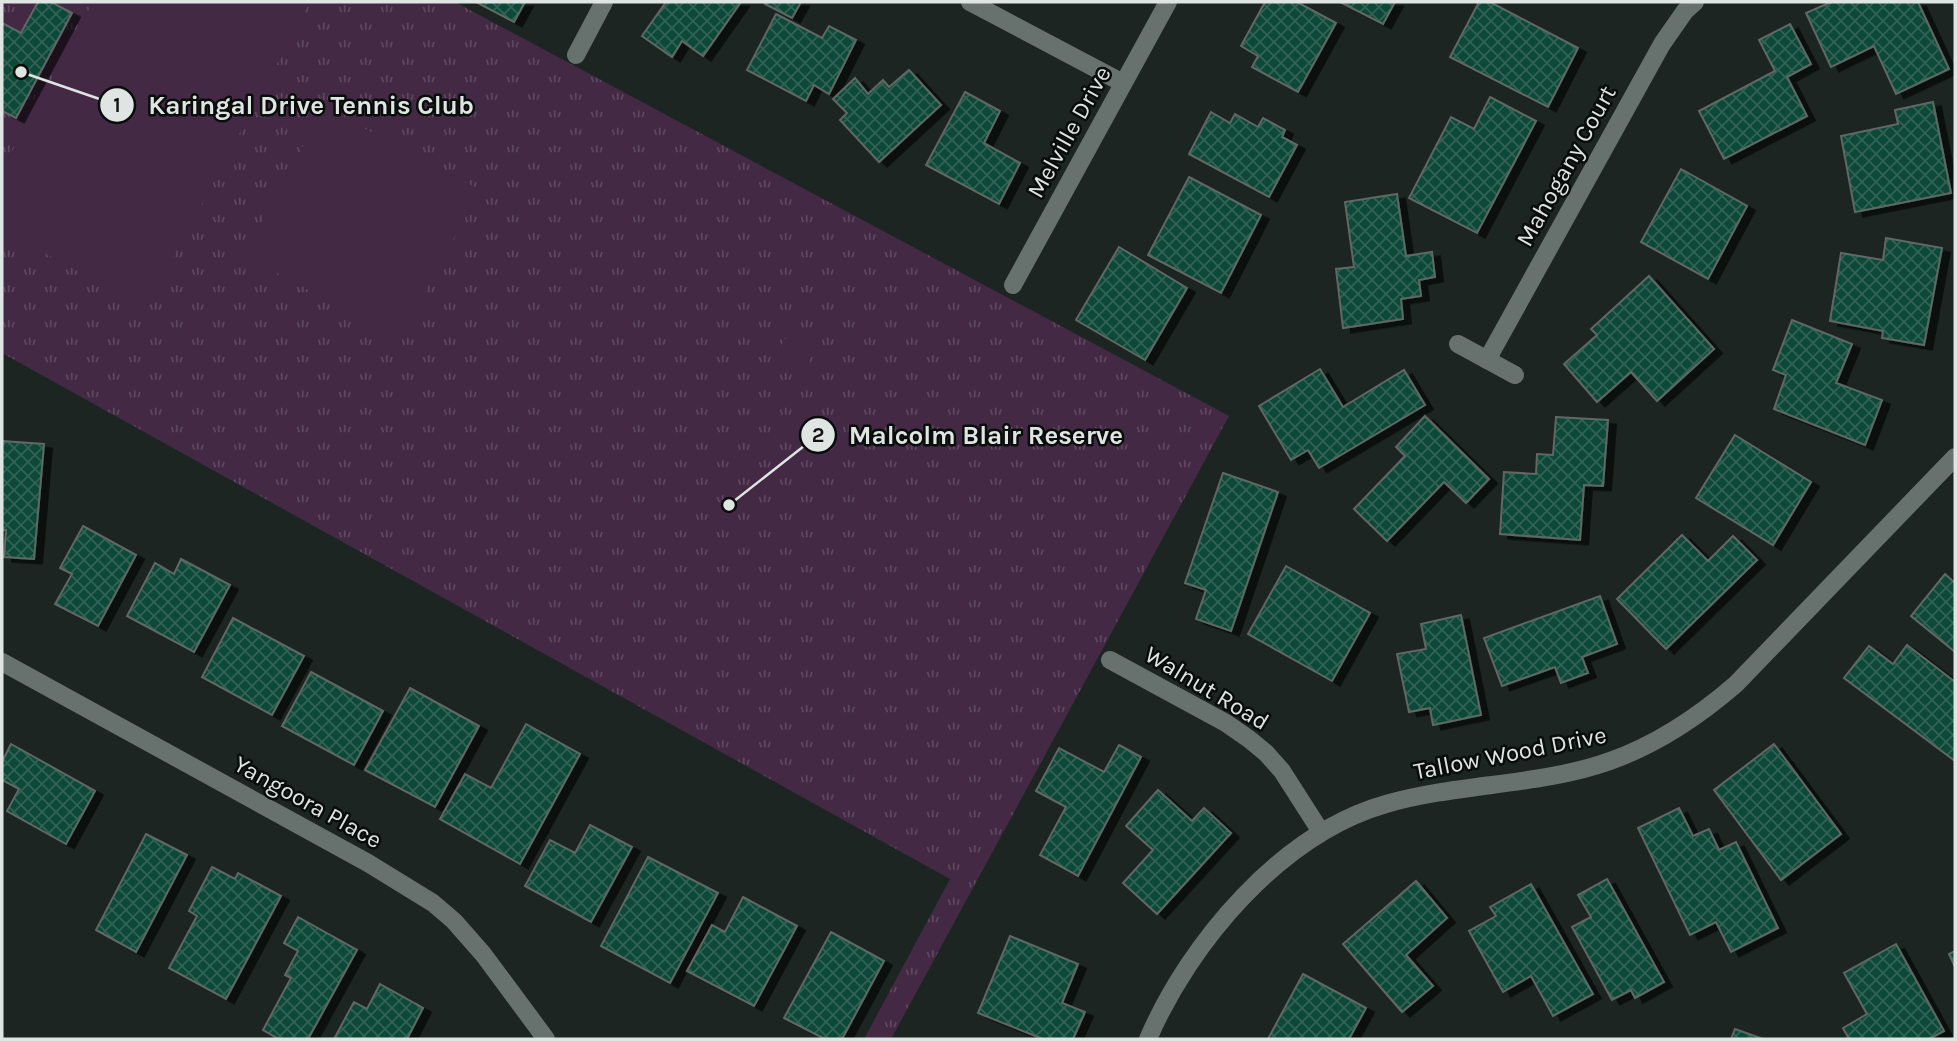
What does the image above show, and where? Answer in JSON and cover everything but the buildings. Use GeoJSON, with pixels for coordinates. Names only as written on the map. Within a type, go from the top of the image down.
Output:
{"type":"FeatureCollection","features":[{"type":"Feature","properties":{"kind":"street"},"geometry":{"type":"LineString","coordinates":[[576,55],[604,2]]}},
{"type":"Feature","properties":{"kind":"street"},"geometry":{"type":"LineString","coordinates":[[970,2],[1123,83]]}},
{"type":"Feature","properties":{"kind":"street","name":"Melville Drive"},"geometry":{"type":"LineString","coordinates":[[1013,285],[1168,2]]}},
{"type":"Feature","properties":{"kind":"street","name":"Mahogany Court"},"geometry":{"type":"LineString","coordinates":[[1487,360],[1662,44],[1678,19],[1695,2]]}},
{"type":"Feature","properties":{"kind":"street"},"geometry":{"type":"LineString","coordinates":[[1458,344],[1515,375]]}},
{"type":"Feature","properties":{"kind":"street","name":"Tallow Wood Drive"},"geometry":{"type":"LineString","coordinates":[[1148,1039],[1181,975],[1209,936],[1242,899],[1321,832],[1385,804],[1453,789],[1573,771],[1609,761],[1677,729],[1702,713],[1736,684],[1955,457]]}},
{"type":"Feature","properties":{"kind":"street","name":"Walnut Road"},"geometry":{"type":"LineString","coordinates":[[1110,660],[1226,723],[1266,752],[1282,771],[1321,832]]}},
{"type":"Feature","properties":{"kind":"street","name":"Yangoora Place"},"geometry":{"type":"LineString","coordinates":[[2,662],[368,863],[433,903],[454,921],[483,954],[546,1039]]}},
{"type":"Feature","properties":{"kind":"green space"},"geometry":{"type":"Polygon","coordinates":[[[2,2],[455,2],[1229,416],[891,1039],[864,1039],[950,879],[2,353],[2,2]]]}},
{"type":"Feature","properties":{"kind":"green space"},"geometry":{"type":"Polygon","coordinates":[[[93,2],[310,2],[146,308],[2,230],[2,170],[93,2]]]}},
{"type":"Feature","properties":{"kind":"green space"},"geometry":{"type":"Polygon","coordinates":[[[324,107],[480,190],[400,339],[244,255],[324,107]]]}},
{"type":"Feature","properties":{"kind":"green space"},"geometry":{"type":"Polygon","coordinates":[[[791,331],[817,348],[800,375],[773,357],[791,331]]]}},
{"type":"Feature","properties":{"kind":"place","name":"Karingal Drive Tennis Club"},"geometry":{"type":"Point","coordinates":[21,72]}},
{"type":"Feature","properties":{"kind":"place","name":"Malcolm Blair Reserve"},"geometry":{"type":"Point","coordinates":[729,505]}}]}
